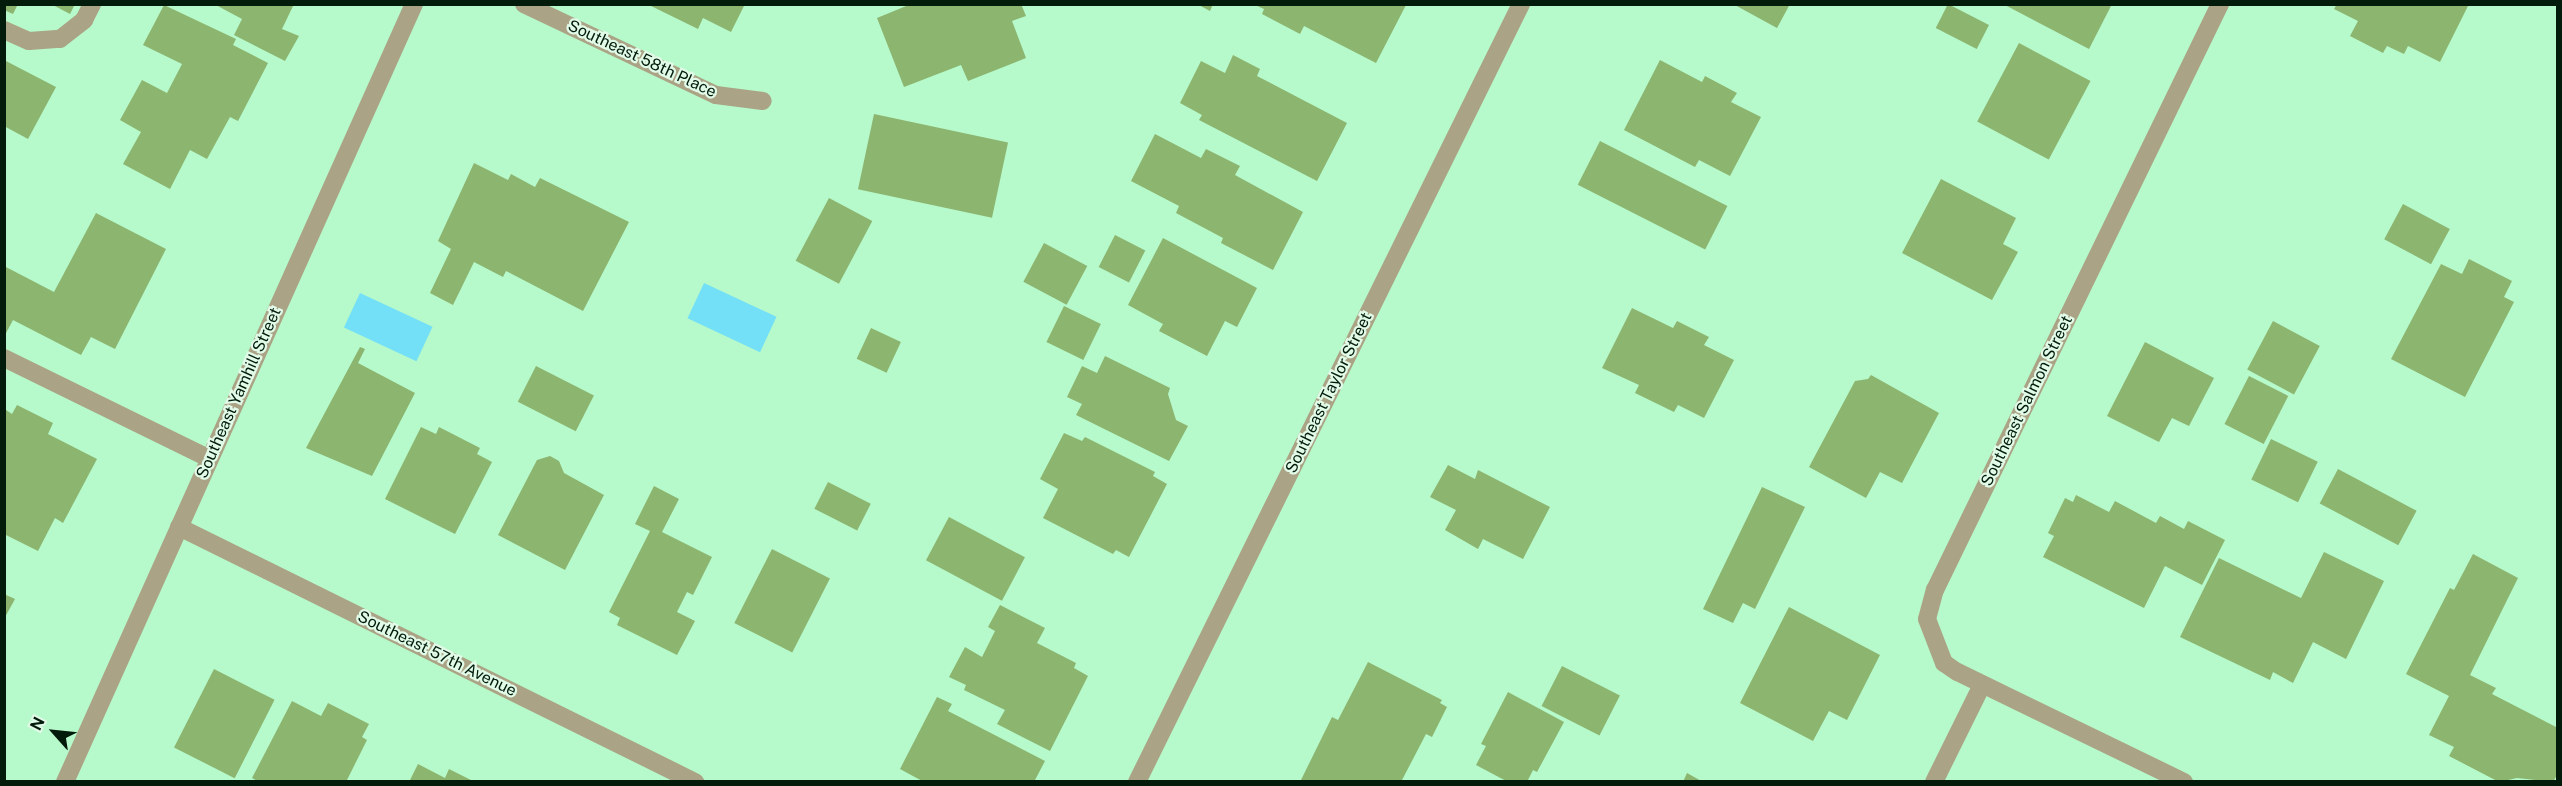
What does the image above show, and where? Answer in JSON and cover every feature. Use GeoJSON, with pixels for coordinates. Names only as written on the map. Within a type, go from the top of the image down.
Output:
{"type":"FeatureCollection","features":[{"type":"Feature","properties":{"kind":"street"},"geometry":{"type":"LineString","coordinates":[[4,30],[29,41],[60,39],[84,20],[92,4]]}},
{"type":"Feature","properties":{"kind":"street","name":"Southeast Yamhill Street"},"geometry":{"type":"LineString","coordinates":[[65,782],[414,4]]}},
{"type":"Feature","properties":{"kind":"street","name":"Southeast 58th Place"},"geometry":{"type":"LineString","coordinates":[[524,4],[716,95],[763,101]]}},
{"type":"Feature","properties":{"kind":"street","name":"Southeast Taylor Street"},"geometry":{"type":"LineString","coordinates":[[1137,782],[1521,4]]}},
{"type":"Feature","properties":{"kind":"street","name":"Southeast Salmon Street"},"geometry":{"type":"LineString","coordinates":[[2184,782],[1982,685],[1944,663],[1930,633],[1929,607],[2220,4]]}},
{"type":"Feature","properties":{"kind":"street"},"geometry":{"type":"LineString","coordinates":[[4,358],[210,459]]}},
{"type":"Feature","properties":{"kind":"street","name":"Southeast 57th Avenue"},"geometry":{"type":"LineString","coordinates":[[179,527],[695,782]]}},
{"type":"Feature","properties":{"kind":"street"},"geometry":{"type":"LineString","coordinates":[[1934,782],[1982,685]]}},
{"type":"Feature","properties":{"kind":"water"},"geometry":{"type":"Polygon","coordinates":[[[704,283],[777,317],[760,352],[688,318],[704,283]]]}},
{"type":"Feature","properties":{"kind":"water"},"geometry":{"type":"Polygon","coordinates":[[[360,293],[433,327],[416,361],[344,327],[360,293]]]}},
{"type":"Feature","properties":{"kind":"building"},"geometry":{"type":"Polygon","coordinates":[[[4,4],[18,4],[13,14],[4,10],[4,4]]]}},
{"type":"Feature","properties":{"kind":"building"},"geometry":{"type":"Polygon","coordinates":[[[51,4],[75,4],[70,14],[51,4]]]}},
{"type":"Feature","properties":{"kind":"building"},"geometry":{"type":"Polygon","coordinates":[[[214,4],[294,4],[282,29],[299,36],[285,61],[234,35],[242,19],[214,4]]]}},
{"type":"Feature","properties":{"kind":"building"},"geometry":{"type":"Polygon","coordinates":[[[647,4],[745,4],[731,32],[703,18],[698,29],[647,4]]]}},
{"type":"Feature","properties":{"kind":"building"},"geometry":{"type":"Polygon","coordinates":[[[911,4],[1021,4],[1026,16],[1012,21],[1026,58],[968,81],[961,65],[904,87],[877,18],[911,4]]]}},
{"type":"Feature","properties":{"kind":"building"},"geometry":{"type":"Polygon","coordinates":[[[1197,4],[1213,4],[1210,11],[1197,4]]]}},
{"type":"Feature","properties":{"kind":"building"},"geometry":{"type":"Polygon","coordinates":[[[1733,4],[1790,4],[1777,28],[1733,4]]]}},
{"type":"Feature","properties":{"kind":"building"},"geometry":{"type":"Polygon","coordinates":[[[1948,4],[1989,25],[1977,49],[1936,28],[1948,4]]]}},
{"type":"Feature","properties":{"kind":"building"},"geometry":{"type":"Polygon","coordinates":[[[2003,4],[2112,4],[2089,49],[2003,4]]]}},
{"type":"Feature","properties":{"kind":"building"},"geometry":{"type":"Polygon","coordinates":[[[2337,4],[2469,4],[2440,62],[2408,46],[2404,54],[2387,46],[2383,53],[2350,36],[2358,21],[2334,9],[2337,4]]]}},
{"type":"Feature","properties":{"kind":"building"},"geometry":{"type":"Polygon","coordinates":[[[164,5],[236,39],[233,45],[268,63],[238,121],[230,117],[207,159],[190,150],[170,189],[123,164],[141,132],[120,120],[142,80],[167,93],[182,64],[143,45],[164,5]]]}},
{"type":"Feature","properties":{"kind":"building"},"geometry":{"type":"Polygon","coordinates":[[[1255,5],[1406,5],[1376,63],[1304,26],[1300,34],[1262,14],[1264,9],[1255,5]]]}},
{"type":"Feature","properties":{"kind":"building"},"geometry":{"type":"Polygon","coordinates":[[[2019,43],[2091,81],[2049,160],[1977,122],[2019,43]]]}},
{"type":"Feature","properties":{"kind":"building"},"geometry":{"type":"Polygon","coordinates":[[[1233,55],[1260,69],[1257,76],[1347,123],[1317,181],[1199,120],[1202,115],[1180,103],[1201,61],[1225,73],[1233,55]]]}},
{"type":"Feature","properties":{"kind":"building"},"geometry":{"type":"Polygon","coordinates":[[[4,60],[56,87],[28,139],[4,126],[4,60]]]}},
{"type":"Feature","properties":{"kind":"building"},"geometry":{"type":"Polygon","coordinates":[[[1660,60],[1702,82],[1705,76],[1737,93],[1731,102],[1761,117],[1730,176],[1699,160],[1695,167],[1624,130],[1660,60]]]}},
{"type":"Feature","properties":{"kind":"building"},"geometry":{"type":"Polygon","coordinates":[[[874,114],[1008,142],[992,218],[858,189],[874,114]]]}},
{"type":"Feature","properties":{"kind":"building"},"geometry":{"type":"Polygon","coordinates":[[[1155,134],[1201,158],[1206,149],[1240,166],[1235,175],[1303,212],[1273,270],[1221,243],[1223,238],[1176,213],[1179,206],[1131,181],[1155,134]]]}},
{"type":"Feature","properties":{"kind":"building"},"geometry":{"type":"Polygon","coordinates":[[[1600,141],[1727,206],[1705,250],[1578,185],[1600,141]]]}},
{"type":"Feature","properties":{"kind":"building"},"geometry":{"type":"Polygon","coordinates":[[[474,163],[508,180],[511,174],[535,187],[540,178],[629,222],[583,311],[506,271],[503,277],[474,262],[453,305],[430,293],[451,249],[438,241],[474,163]]]}},
{"type":"Feature","properties":{"kind":"building"},"geometry":{"type":"Polygon","coordinates":[[[1941,179],[2016,218],[2003,244],[2018,252],[1992,300],[1902,253],[1941,179]]]}},
{"type":"Feature","properties":{"kind":"building"},"geometry":{"type":"Polygon","coordinates":[[[829,198],[872,221],[839,284],[796,261],[829,198]]]}},
{"type":"Feature","properties":{"kind":"building"},"geometry":{"type":"Polygon","coordinates":[[[2403,204],[2450,229],[2431,264],[2384,239],[2403,204]]]}},
{"type":"Feature","properties":{"kind":"building"},"geometry":{"type":"Polygon","coordinates":[[[96,213],[166,249],[115,349],[91,337],[81,355],[13,320],[4,337],[4,266],[54,292],[96,213]]]}},
{"type":"Feature","properties":{"kind":"building"},"geometry":{"type":"Polygon","coordinates":[[[1115,235],[1145,250],[1129,283],[1099,267],[1115,235]]]}},
{"type":"Feature","properties":{"kind":"building"},"geometry":{"type":"Polygon","coordinates":[[[1163,238],[1257,288],[1237,327],[1225,321],[1207,356],[1159,331],[1163,324],[1128,305],[1163,238]]]}},
{"type":"Feature","properties":{"kind":"building"},"geometry":{"type":"Polygon","coordinates":[[[1044,243],[1087,266],[1067,305],[1023,282],[1044,243]]]}},
{"type":"Feature","properties":{"kind":"building"},"geometry":{"type":"Polygon","coordinates":[[[2469,259],[2512,281],[2504,297],[2514,302],[2465,397],[2391,359],[2441,264],[2462,274],[2469,259]]]}},
{"type":"Feature","properties":{"kind":"building"},"geometry":{"type":"Polygon","coordinates":[[[1064,306],[1101,324],[1083,360],[1046,342],[1064,306]]]}},
{"type":"Feature","properties":{"kind":"building"},"geometry":{"type":"Polygon","coordinates":[[[1632,308],[1673,328],[1677,321],[1709,337],[1704,345],[1734,360],[1704,418],[1678,405],[1674,412],[1635,393],[1639,385],[1602,368],[1632,308]]]}},
{"type":"Feature","properties":{"kind":"building"},"geometry":{"type":"Polygon","coordinates":[[[2273,321],[2320,346],[2294,394],[2247,370],[2273,321]]]}},
{"type":"Feature","properties":{"kind":"building"},"geometry":{"type":"Polygon","coordinates":[[[871,328],[901,342],[887,373],[857,359],[871,328]]]}},
{"type":"Feature","properties":{"kind":"building"},"geometry":{"type":"Polygon","coordinates":[[[2145,342],[2214,378],[2189,426],[2172,418],[2159,442],[2107,416],[2145,342]]]}},
{"type":"Feature","properties":{"kind":"building"},"geometry":{"type":"Polygon","coordinates":[[[360,347],[365,349],[358,363],[415,393],[372,476],[306,448],[360,347]]]}},
{"type":"Feature","properties":{"kind":"building"},"geometry":{"type":"Polygon","coordinates":[[[1105,356],[1170,388],[1168,394],[1176,420],[1188,426],[1169,461],[1076,415],[1082,404],[1067,397],[1082,366],[1097,373],[1105,356]]]}},
{"type":"Feature","properties":{"kind":"building"},"geometry":{"type":"Polygon","coordinates":[[[536,366],[594,396],[576,431],[518,402],[536,366]]]}},
{"type":"Feature","properties":{"kind":"building"},"geometry":{"type":"Polygon","coordinates":[[[1871,375],[1939,413],[1902,483],[1880,472],[1866,498],[1809,467],[1855,381],[1868,379],[1871,375]]]}},
{"type":"Feature","properties":{"kind":"building"},"geometry":{"type":"Polygon","coordinates":[[[2249,376],[2288,396],[2264,444],[2224,424],[2249,376]]]}},
{"type":"Feature","properties":{"kind":"building"},"geometry":{"type":"Polygon","coordinates":[[[17,405],[53,423],[48,434],[97,459],[63,523],[55,518],[38,551],[4,534],[4,413],[6,410],[12,414],[17,405]]]}},
{"type":"Feature","properties":{"kind":"building"},"geometry":{"type":"Polygon","coordinates":[[[421,427],[436,434],[439,427],[480,448],[477,454],[492,462],[455,534],[385,499],[421,427]]]}},
{"type":"Feature","properties":{"kind":"building"},"geometry":{"type":"Polygon","coordinates":[[[1064,433],[1082,441],[1085,437],[1155,472],[1153,476],[1167,484],[1129,557],[1116,550],[1113,554],[1043,518],[1058,489],[1040,479],[1064,433]]]}},
{"type":"Feature","properties":{"kind":"building"},"geometry":{"type":"Polygon","coordinates":[[[2271,439],[2318,462],[2298,502],[2251,479],[2271,439]]]}},
{"type":"Feature","properties":{"kind":"building"},"geometry":{"type":"Polygon","coordinates":[[[550,456],[559,461],[564,473],[604,495],[565,570],[498,535],[537,460],[550,456]]]}},
{"type":"Feature","properties":{"kind":"building"},"geometry":{"type":"Polygon","coordinates":[[[1448,465],[1475,479],[1478,470],[1550,507],[1523,559],[1483,539],[1478,549],[1445,530],[1456,510],[1430,497],[1448,465]]]}},
{"type":"Feature","properties":{"kind":"building"},"geometry":{"type":"Polygon","coordinates":[[[2338,469],[2417,511],[2398,545],[2320,503],[2338,469]]]}},
{"type":"Feature","properties":{"kind":"building"},"geometry":{"type":"Polygon","coordinates":[[[828,482],[871,504],[857,531],[814,509],[828,482]]]}},
{"type":"Feature","properties":{"kind":"building"},"geometry":{"type":"Polygon","coordinates":[[[654,486],[679,499],[662,532],[712,557],[693,595],[687,592],[677,612],[695,621],[677,655],[617,625],[620,618],[609,612],[650,531],[635,524],[654,486]]]}},
{"type":"Feature","properties":{"kind":"building"},"geometry":{"type":"Polygon","coordinates":[[[1762,487],[1805,507],[1755,609],[1743,603],[1733,623],[1703,609],[1762,487]]]}},
{"type":"Feature","properties":{"kind":"building"},"geometry":{"type":"Polygon","coordinates":[[[2076,495],[2109,512],[2115,501],[2156,523],[2160,516],[2184,529],[2188,521],[2225,540],[2202,585],[2165,566],[2144,608],[2043,557],[2054,536],[2048,533],[2065,498],[2073,502],[2076,495]]]}},
{"type":"Feature","properties":{"kind":"building"},"geometry":{"type":"Polygon","coordinates":[[[949,517],[1025,557],[1002,601],[926,560],[949,517]]]}},
{"type":"Feature","properties":{"kind":"building"},"geometry":{"type":"Polygon","coordinates":[[[772,549],[830,579],[792,652],[734,623],[772,549]]]}},
{"type":"Feature","properties":{"kind":"building"},"geometry":{"type":"Polygon","coordinates":[[[2324,552],[2384,581],[2346,659],[2313,642],[2293,683],[2273,672],[2270,680],[2180,637],[2219,558],[2301,598],[2324,552]]]}},
{"type":"Feature","properties":{"kind":"building"},"geometry":{"type":"Polygon","coordinates":[[[2473,554],[2518,578],[2470,675],[2496,688],[2492,694],[2558,728],[2558,773],[2553,782],[2517,778],[2499,782],[2449,756],[2454,747],[2429,735],[2449,696],[2406,674],[2450,588],[2454,590],[2473,554]]]}},
{"type":"Feature","properties":{"kind":"building"},"geometry":{"type":"Polygon","coordinates":[[[4,594],[15,599],[4,619],[4,594]]]}},
{"type":"Feature","properties":{"kind":"building"},"geometry":{"type":"Polygon","coordinates":[[[1000,605],[1045,628],[1037,643],[1076,663],[1074,668],[1088,676],[1050,751],[997,724],[1005,710],[964,690],[966,685],[949,677],[965,647],[982,657],[995,631],[988,627],[1000,605]]]}},
{"type":"Feature","properties":{"kind":"building"},"geometry":{"type":"Polygon","coordinates":[[[1789,607],[1880,655],[1847,720],[1829,711],[1813,741],[1740,703],[1789,607]]]}},
{"type":"Feature","properties":{"kind":"building"},"geometry":{"type":"Polygon","coordinates":[[[1368,662],[1442,700],[1440,703],[1447,707],[1432,737],[1426,734],[1401,782],[1300,782],[1332,717],[1338,720],[1368,662]]]}},
{"type":"Feature","properties":{"kind":"building"},"geometry":{"type":"Polygon","coordinates":[[[1562,666],[1620,696],[1599,736],[1542,706],[1562,666]]]}},
{"type":"Feature","properties":{"kind":"building"},"geometry":{"type":"Polygon","coordinates":[[[214,669],[275,700],[235,778],[174,747],[214,669]]]}},
{"type":"Feature","properties":{"kind":"building"},"geometry":{"type":"Polygon","coordinates":[[[1508,692],[1564,722],[1537,772],[1533,770],[1527,782],[1508,782],[1476,765],[1486,746],[1481,744],[1508,692]]]}},
{"type":"Feature","properties":{"kind":"building"},"geometry":{"type":"Polygon","coordinates":[[[937,697],[952,704],[948,711],[1045,761],[1034,782],[924,782],[900,769],[937,697]]]}},
{"type":"Feature","properties":{"kind":"building"},"geometry":{"type":"Polygon","coordinates":[[[292,701],[321,716],[328,703],[369,724],[362,737],[367,740],[346,782],[259,782],[252,778],[292,701]]]}},
{"type":"Feature","properties":{"kind":"building"},"geometry":{"type":"Polygon","coordinates":[[[418,764],[445,778],[449,769],[475,782],[409,782],[418,764]]]}},
{"type":"Feature","properties":{"kind":"building"},"geometry":{"type":"Polygon","coordinates":[[[1687,773],[1703,782],[1683,782],[1687,773]]]}}]}
